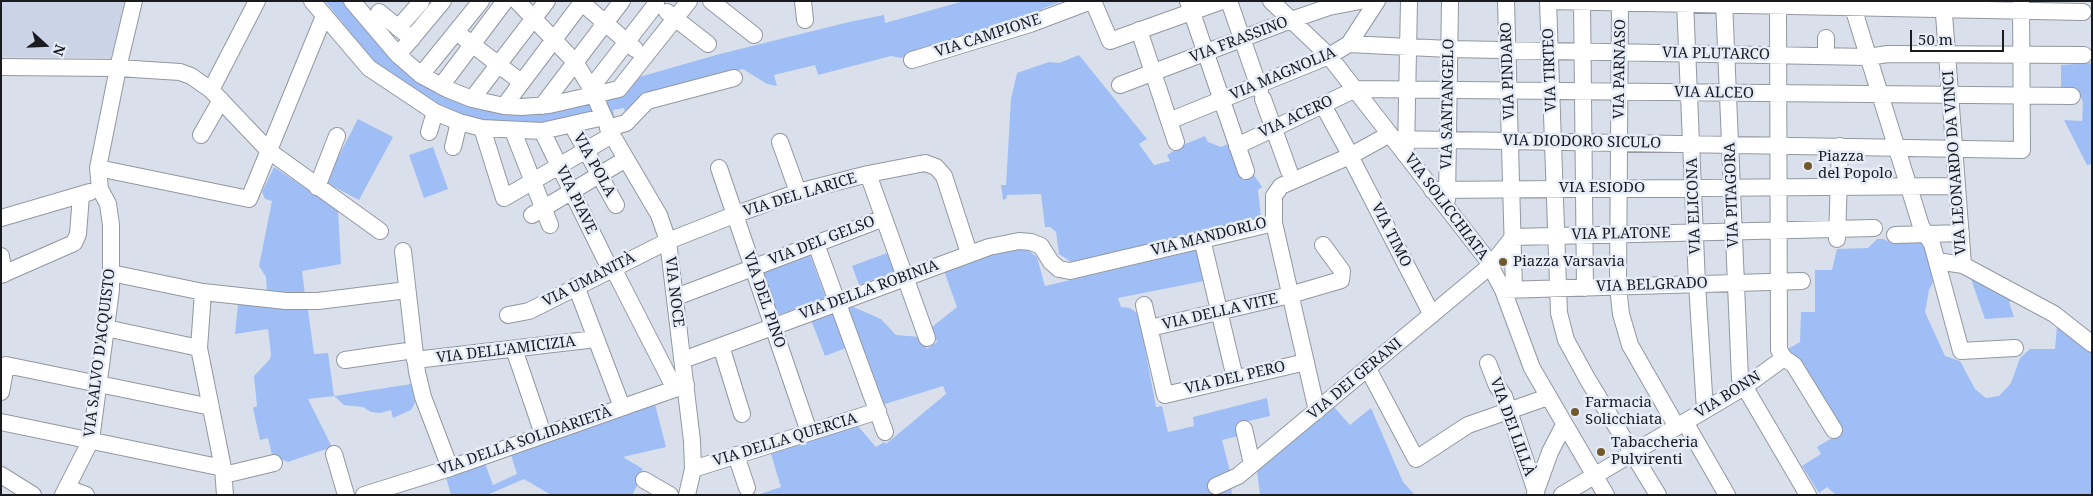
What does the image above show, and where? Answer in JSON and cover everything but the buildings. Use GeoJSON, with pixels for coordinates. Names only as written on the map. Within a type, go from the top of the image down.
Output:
{"type":"FeatureCollection","features":[{"type":"Feature","properties":{"kind":"street","name":"VIA SALVO D'ACQUISTO"},"geometry":{"type":"LineString","coordinates":[[65,492],[91,440],[106,328],[111,273],[111,224],[108,204],[100,189],[98,168],[118,68],[134,1]]}},
{"type":"Feature","properties":{"kind":"street"},"geometry":{"type":"LineString","coordinates":[[201,135],[216,95],[257,1]]}},
{"type":"Feature","properties":{"kind":"street"},"geometry":{"type":"LineString","coordinates":[[312,1],[369,68],[435,112],[459,122],[482,128],[513,131],[542,131],[572,125],[601,111],[689,1]]}},
{"type":"Feature","properties":{"kind":"street"},"geometry":{"type":"LineString","coordinates":[[352,1],[379,12],[412,39]]}},
{"type":"Feature","properties":{"kind":"street"},"geometry":{"type":"LineString","coordinates":[[398,55],[444,1]]}},
{"type":"Feature","properties":{"kind":"street"},"geometry":{"type":"LineString","coordinates":[[421,75],[481,1]]}},
{"type":"Feature","properties":{"kind":"street"},"geometry":{"type":"LineString","coordinates":[[441,86],[505,1]]}},
{"type":"Feature","properties":{"kind":"street","name":"VIA NOCE"},"geometry":{"type":"LineString","coordinates":[[517,1],[575,62],[626,160],[659,215],[668,240],[683,360],[681,387],[693,469],[688,494]]}},
{"type":"Feature","properties":{"kind":"street"},"geometry":{"type":"LineString","coordinates":[[472,99],[547,1]]}},
{"type":"Feature","properties":{"kind":"street"},"geometry":{"type":"LineString","coordinates":[[542,106],[622,1]]}},
{"type":"Feature","properties":{"kind":"street"},"geometry":{"type":"LineString","coordinates":[[711,1],[754,35]]}},
{"type":"Feature","properties":{"kind":"street"},"geometry":{"type":"LineString","coordinates":[[803,1],[805,20]]}},
{"type":"Feature","properties":{"kind":"street"},"geometry":{"type":"LineString","coordinates":[[1092,1],[1110,41],[1190,7],[1222,1]]}},
{"type":"Feature","properties":{"kind":"street","name":"VIA CAMPIONE"},"geometry":{"type":"LineString","coordinates":[[912,60],[1030,24],[1092,1]]}},
{"type":"Feature","properties":{"kind":"street"},"geometry":{"type":"LineString","coordinates":[[1229,1],[1289,171]]}},
{"type":"Feature","properties":{"kind":"street","name":"VIA SOLICCHIATA"},"geometry":{"type":"LineString","coordinates":[[1271,1],[1329,56],[1440,189]]}},
{"type":"Feature","properties":{"kind":"street","name":"VIA FRASSINO"},"geometry":{"type":"LineString","coordinates":[[1120,85],[1291,20],[1360,1]]}},
{"type":"Feature","properties":{"kind":"street","name":"VIA MAGNOLIA"},"geometry":{"type":"LineString","coordinates":[[1169,121],[1222,100],[1261,91],[1329,56],[1349,44],[1377,1]]}},
{"type":"Feature","properties":{"kind":"street"},"geometry":{"type":"LineString","coordinates":[[1399,142],[1407,90],[1409,1]]}},
{"type":"Feature","properties":{"kind":"street","name":"VIA SANTANGELO"},"geometry":{"type":"LineString","coordinates":[[1447,208],[1440,189],[1448,140],[1450,1]]}},
{"type":"Feature","properties":{"kind":"street","name":"VIA PINDARO"},"geometry":{"type":"LineString","coordinates":[[1506,1],[1514,234],[1508,290]]}},
{"type":"Feature","properties":{"kind":"street"},"geometry":{"type":"LineString","coordinates":[[1548,1],[2021,6],[2083,12]]}},
{"type":"Feature","properties":{"kind":"street","name":"VIA TIRTEO"},"geometry":{"type":"LineString","coordinates":[[1548,1],[1559,313],[1566,340],[1658,495]]}},
{"type":"Feature","properties":{"kind":"street"},"geometry":{"type":"LineString","coordinates":[[398,28],[421,2]]}},
{"type":"Feature","properties":{"kind":"street"},"geometry":{"type":"LineString","coordinates":[[504,106],[581,2],[644,57]]}},
{"type":"Feature","properties":{"kind":"street"},"geometry":{"type":"LineString","coordinates":[[482,128],[504,198],[586,150],[626,42],[654,2],[708,44]]}},
{"type":"Feature","properties":{"kind":"street"},"geometry":{"type":"LineString","coordinates":[[1582,2],[1585,288]]}},
{"type":"Feature","properties":{"kind":"street","name":"VIA PARNASO"},"geometry":{"type":"LineString","coordinates":[[1620,2],[1618,234],[1620,314],[1630,345],[1727,495]]}},
{"type":"Feature","properties":{"kind":"street","name":"VIA ELICONA"},"geometry":{"type":"LineString","coordinates":[[1685,3],[1697,284],[1706,410]]}},
{"type":"Feature","properties":{"kind":"street","name":"VIA PITAGORA"},"geometry":{"type":"LineString","coordinates":[[1724,3],[1740,379],[1808,495]]}},
{"type":"Feature","properties":{"kind":"street"},"geometry":{"type":"LineString","coordinates":[[1778,4],[1776,188],[1779,350],[1784,358],[1794,365],[1834,430]]}},
{"type":"Feature","properties":{"kind":"street"},"geometry":{"type":"LineString","coordinates":[[1852,5],[1921,226],[1932,244],[1961,351],[2015,348]]}},
{"type":"Feature","properties":{"kind":"street","name":"VIA LEONARDO DA VINCI"},"geometry":{"type":"LineString","coordinates":[[1943,6],[1963,265]]}},
{"type":"Feature","properties":{"kind":"street"},"geometry":{"type":"LineString","coordinates":[[1837,234],[1841,188],[1840,146],[2022,150],[2021,6]]}},
{"type":"Feature","properties":{"kind":"street"},"geometry":{"type":"LineString","coordinates":[[1190,7],[1246,171]]}},
{"type":"Feature","properties":{"kind":"street"},"geometry":{"type":"LineString","coordinates":[[379,12],[398,55],[421,75],[472,99],[504,106],[542,106],[601,111],[626,123],[647,101],[734,78]]}},
{"type":"Feature","properties":{"kind":"street"},"geometry":{"type":"LineString","coordinates":[[98,168],[249,200],[324,16]]}},
{"type":"Feature","properties":{"kind":"street"},"geometry":{"type":"LineString","coordinates":[[1139,30],[1176,142]]}},
{"type":"Feature","properties":{"kind":"street"},"geometry":{"type":"LineString","coordinates":[[456,32],[522,82]]}},
{"type":"Feature","properties":{"kind":"street"},"geometry":{"type":"LineString","coordinates":[[1826,38],[1826,56]]}},
{"type":"Feature","properties":{"kind":"street","name":"VIA PLUTARCO"},"geometry":{"type":"LineString","coordinates":[[1349,44],[1449,49],[1826,56],[1888,54],[2084,55]]}},
{"type":"Feature","properties":{"kind":"street"},"geometry":{"type":"LineString","coordinates":[[1,67],[118,68],[180,72],[201,81],[269,151],[317,187],[361,215],[380,231]]}},
{"type":"Feature","properties":{"kind":"street","name":"VIA ALCEO"},"geometry":{"type":"LineString","coordinates":[[1356,89],[2072,96]]}},
{"type":"Feature","properties":{"kind":"street","name":"VIA ACERO"},"geometry":{"type":"LineString","coordinates":[[1237,146],[1356,89]]}},
{"type":"Feature","properties":{"kind":"street","name":"VIA TIMO"},"geometry":{"type":"LineString","coordinates":[[1323,105],[1432,315]]}},
{"type":"Feature","properties":{"kind":"street"},"geometry":{"type":"LineString","coordinates":[[429,132],[435,112]]}},
{"type":"Feature","properties":{"kind":"street"},"geometry":{"type":"LineString","coordinates":[[453,147],[459,122]]}},
{"type":"Feature","properties":{"kind":"street","name":"VIA POLA"},"geometry":{"type":"LineString","coordinates":[[572,125],[616,205]]}},
{"type":"Feature","properties":{"kind":"street"},"geometry":{"type":"LineString","coordinates":[[513,131],[533,181],[538,211],[550,225]]}},
{"type":"Feature","properties":{"kind":"street","name":"VIA PIAVE"},"geometry":{"type":"LineString","coordinates":[[542,131],[611,268],[681,387]]}},
{"type":"Feature","properties":{"kind":"street"},"geometry":{"type":"LineString","coordinates":[[317,187],[337,136]]}},
{"type":"Feature","properties":{"kind":"street","name":"VIA DIODORO SICULO"},"geometry":{"type":"LineString","coordinates":[[1399,142],[1448,140],[1840,146]]}},
{"type":"Feature","properties":{"kind":"street"},"geometry":{"type":"LineString","coordinates":[[780,142],[798,192]]}},
{"type":"Feature","properties":{"kind":"street","name":"VIA MANDORLO"},"geometry":{"type":"LineString","coordinates":[[1051,262],[1059,269],[1070,271],[1274,223],[1274,196],[1281,186],[1348,153],[1399,142]]}},
{"type":"Feature","properties":{"kind":"street"},"geometry":{"type":"LineString","coordinates":[[538,211],[626,160]]}},
{"type":"Feature","properties":{"kind":"street","name":"VIA DEL LARICE"},"geometry":{"type":"LineString","coordinates":[[668,240],[798,192],[868,174],[926,163],[936,167],[944,176],[969,253]]}},
{"type":"Feature","properties":{"kind":"street","name":"VIA DEL PINO"},"geometry":{"type":"LineString","coordinates":[[719,168],[809,432]]}},
{"type":"Feature","properties":{"kind":"street"},"geometry":{"type":"LineString","coordinates":[[868,174],[927,338]]}},
{"type":"Feature","properties":{"kind":"street"},"geometry":{"type":"LineString","coordinates":[[1841,188],[1957,186]]}},
{"type":"Feature","properties":{"kind":"street","name":"VIA ESIODO"},"geometry":{"type":"LineString","coordinates":[[1440,189],[1841,188]]}},
{"type":"Feature","properties":{"kind":"street"},"geometry":{"type":"LineString","coordinates":[[1,218],[100,189]]}},
{"type":"Feature","properties":{"kind":"street"},"geometry":{"type":"LineString","coordinates":[[1,256],[2,275],[74,243],[78,234],[81,195]]}},
{"type":"Feature","properties":{"kind":"street","name":"VIA SOLICCHIATA"},"geometry":{"type":"LineString","coordinates":[[1447,208],[1508,290],[1532,368],[1606,495]]}},
{"type":"Feature","properties":{"kind":"street","name":"VIA DEL GELSO"},"geometry":{"type":"LineString","coordinates":[[676,297],[884,218]]}},
{"type":"Feature","properties":{"kind":"street"},"geometry":{"type":"LineString","coordinates":[[1274,223],[1317,411]]}},
{"type":"Feature","properties":{"kind":"street","name":"VIA PLATONE"},"geometry":{"type":"LineString","coordinates":[[1514,234],[1555,236],[1778,230],[1837,234],[1874,228]]}},
{"type":"Feature","properties":{"kind":"street"},"geometry":{"type":"LineString","coordinates":[[1895,235],[1961,233]]}},
{"type":"Feature","properties":{"kind":"street","name":"VIA DEI GERANI"},"geometry":{"type":"LineString","coordinates":[[1216,486],[1238,476],[1490,266],[1514,234]]}},
{"type":"Feature","properties":{"kind":"street"},"geometry":{"type":"LineString","coordinates":[[1202,239],[1235,378]]}},
{"type":"Feature","properties":{"kind":"street","name":"VIA UMANITÀ"},"geometry":{"type":"LineString","coordinates":[[508,315],[529,311],[668,240]]}},
{"type":"Feature","properties":{"kind":"street","name":"VIA DELLA ROBINIA"},"geometry":{"type":"LineString","coordinates":[[683,360],[772,325],[969,253],[1012,242],[1031,242],[1041,246],[1051,262]]}},
{"type":"Feature","properties":{"kind":"street"},"geometry":{"type":"LineString","coordinates":[[816,244],[885,432]]}},
{"type":"Feature","properties":{"kind":"street","name":"VIA DELLA VITE"},"geometry":{"type":"LineString","coordinates":[[1150,328],[1290,295],[1341,280],[1342,271],[1323,245]]}},
{"type":"Feature","properties":{"kind":"street"},"geometry":{"type":"LineString","coordinates":[[403,251],[414,355],[422,396],[450,468]]}},
{"type":"Feature","properties":{"kind":"street"},"geometry":{"type":"LineString","coordinates":[[1937,261],[1963,265],[2054,314],[2092,344]]}},
{"type":"Feature","properties":{"kind":"street"},"geometry":{"type":"LineString","coordinates":[[111,273],[203,292],[304,302],[407,290]]}},
{"type":"Feature","properties":{"kind":"street","name":"VIA BELGRADO"},"geometry":{"type":"LineString","coordinates":[[1508,290],[1802,280]]}},
{"type":"Feature","properties":{"kind":"street"},"geometry":{"type":"LineString","coordinates":[[576,286],[622,407]]}},
{"type":"Feature","properties":{"kind":"street"},"geometry":{"type":"LineString","coordinates":[[203,292],[199,348],[223,471],[225,495]]}},
{"type":"Feature","properties":{"kind":"street"},"geometry":{"type":"LineString","coordinates":[[1144,305],[1150,328]]}},
{"type":"Feature","properties":{"kind":"street"},"geometry":{"type":"LineString","coordinates":[[106,328],[199,348]]}},
{"type":"Feature","properties":{"kind":"street","name":"VIA DEL PERO"},"geometry":{"type":"LineString","coordinates":[[1150,328],[1165,395],[1306,362]]}},
{"type":"Feature","properties":{"kind":"street","name":"VIA DELL'AMICIZIA"},"geometry":{"type":"LineString","coordinates":[[345,360],[514,349],[596,339]]}},
{"type":"Feature","properties":{"kind":"street"},"geometry":{"type":"LineString","coordinates":[[721,346],[742,414]]}},
{"type":"Feature","properties":{"kind":"street"},"geometry":{"type":"LineString","coordinates":[[514,349],[543,434]]}},
{"type":"Feature","properties":{"kind":"street","name":"VIA BONN"},"geometry":{"type":"LineString","coordinates":[[1562,495],[1744,387],[1784,358]]}},
{"type":"Feature","properties":{"kind":"street","name":"VIA DEI LILLÀ"},"geometry":{"type":"LineString","coordinates":[[1488,363],[1509,411],[1535,493]]}},
{"type":"Feature","properties":{"kind":"street"},"geometry":{"type":"LineString","coordinates":[[1,392],[6,365],[211,407]]}},
{"type":"Feature","properties":{"kind":"street"},"geometry":{"type":"LineString","coordinates":[[1368,369],[1416,459],[1468,425],[1548,397]]}},
{"type":"Feature","properties":{"kind":"street","name":"VIA DELLA SOLIDARIETÀ"},"geometry":{"type":"LineString","coordinates":[[364,495],[450,468],[681,387]]}},
{"type":"Feature","properties":{"kind":"street","name":"VIA DELLA QUERCIA"},"geometry":{"type":"LineString","coordinates":[[693,469],[878,411]]}},
{"type":"Feature","properties":{"kind":"street"},"geometry":{"type":"LineString","coordinates":[[1,422],[91,440],[223,471],[274,464]]}},
{"type":"Feature","properties":{"kind":"street"},"geometry":{"type":"LineString","coordinates":[[1535,493],[1550,452],[1564,425]]}},
{"type":"Feature","properties":{"kind":"street"},"geometry":{"type":"LineString","coordinates":[[1244,429],[1252,464]]}},
{"type":"Feature","properties":{"kind":"street"},"geometry":{"type":"LineString","coordinates":[[334,454],[346,495]]}},
{"type":"Feature","properties":{"kind":"street"},"geometry":{"type":"LineString","coordinates":[[736,455],[747,488]]}},
{"type":"Feature","properties":{"kind":"street"},"geometry":{"type":"LineString","coordinates":[[1,476],[33,495]]}},
{"type":"Feature","properties":{"kind":"street"},"geometry":{"type":"LineString","coordinates":[[644,480],[670,495]]}},
{"type":"Feature","properties":{"kind":"street"},"geometry":{"type":"LineString","coordinates":[[65,492],[86,495]]}},
{"type":"Feature","properties":{"kind":"shaded area"},"geometry":{"type":"Polygon","coordinates":[[[1,1],[125,1],[111,58],[1,57],[1,1]]]}},
{"type":"Feature","properties":{"kind":"shaded area"},"geometry":{"type":"Polygon","coordinates":[[[325,1],[348,1],[402,62],[477,103],[592,99],[597,115],[531,127],[459,117],[413,93],[373,61],[325,1]]]}},
{"type":"Feature","properties":{"kind":"shaded area"},"geometry":{"type":"Polygon","coordinates":[[[964,1],[1062,1],[1044,8],[1026,19],[901,58],[891,56],[818,75],[815,65],[774,75],[777,86],[767,84],[743,69],[707,79],[626,116],[624,108],[613,110],[615,121],[610,122],[601,98],[636,78],[716,55],[884,15],[885,23],[964,1]]]}},
{"type":"Feature","properties":{"kind":"shaded area"},"geometry":{"type":"Polygon","coordinates":[[[1079,55],[1147,139],[1139,144],[1154,165],[1170,161],[1167,155],[1185,144],[1205,136],[1208,142],[1221,147],[1228,144],[1243,180],[1254,175],[1262,187],[1258,190],[1261,218],[1071,262],[1059,254],[1056,232],[1050,227],[1045,227],[1041,194],[1007,195],[1006,199],[1003,200],[1001,185],[1006,185],[1011,99],[1017,73],[1049,62],[1059,63],[1079,55]]]}},
{"type":"Feature","properties":{"kind":"shaded area"},"geometry":{"type":"Polygon","coordinates":[[[2092,63],[2092,164],[2087,165],[2064,120],[2082,121],[2083,103],[2080,95],[2075,91],[2061,89],[2061,65],[2092,63]]]}},
{"type":"Feature","properties":{"kind":"shaded area"},"geometry":{"type":"Polygon","coordinates":[[[358,119],[393,137],[359,200],[325,182],[358,119]]]}},
{"type":"Feature","properties":{"kind":"shaded area"},"geometry":{"type":"Polygon","coordinates":[[[433,147],[448,189],[424,198],[409,155],[433,147]]]}},
{"type":"Feature","properties":{"kind":"shaded area"},"geometry":{"type":"Polygon","coordinates":[[[274,167],[338,210],[341,264],[302,271],[305,295],[267,292],[266,277],[259,266],[272,201],[265,199],[262,192],[274,167]]]}},
{"type":"Feature","properties":{"kind":"shaded area"},"geometry":{"type":"Polygon","coordinates":[[[1877,239],[1893,243],[1925,242],[1936,276],[1929,290],[1925,312],[1945,356],[1960,361],[1975,389],[1986,398],[1999,396],[2011,383],[2020,358],[2030,349],[2055,349],[2057,326],[2092,349],[2092,495],[1836,495],[1827,487],[1819,493],[1802,466],[1821,454],[1817,447],[1842,432],[1795,359],[1786,350],[1800,342],[1801,312],[1815,312],[1815,270],[1832,270],[1837,249],[1868,248],[1877,239]]]}},
{"type":"Feature","properties":{"kind":"shaded area"},"geometry":{"type":"Polygon","coordinates":[[[1028,250],[1037,257],[1045,286],[1197,250],[1204,281],[1118,298],[1121,307],[1130,308],[1137,313],[1145,334],[1144,343],[1156,407],[1162,406],[1168,432],[1194,426],[1193,417],[1267,398],[1270,416],[1236,424],[1239,436],[1222,440],[1230,471],[1232,495],[757,495],[781,487],[771,454],[857,425],[876,447],[884,442],[886,444],[946,394],[943,386],[882,405],[848,307],[851,306],[881,319],[896,335],[920,337],[927,349],[937,342],[932,327],[957,307],[944,271],[984,255],[1028,250]]]}},
{"type":"Feature","properties":{"kind":"shaded area"},"geometry":{"type":"Polygon","coordinates":[[[887,253],[895,272],[859,285],[852,266],[887,253]]]}},
{"type":"Feature","properties":{"kind":"shaded area"},"geometry":{"type":"Polygon","coordinates":[[[810,255],[826,298],[778,315],[762,272],[810,255]]]}},
{"type":"Feature","properties":{"kind":"shaded area"},"geometry":{"type":"Polygon","coordinates":[[[1971,279],[2012,301],[2009,302],[2014,317],[1985,319],[1971,279]]]}},
{"type":"Feature","properties":{"kind":"shaded area"},"geometry":{"type":"Polygon","coordinates":[[[238,304],[308,310],[314,354],[328,353],[334,396],[308,399],[332,447],[288,462],[272,455],[268,438],[260,440],[253,408],[257,406],[254,376],[270,359],[268,329],[235,334],[238,304]]]}},
{"type":"Feature","properties":{"kind":"shaded area"},"geometry":{"type":"Polygon","coordinates":[[[833,312],[846,348],[825,356],[811,320],[833,312]]]}},
{"type":"Feature","properties":{"kind":"shaded area"},"geometry":{"type":"Polygon","coordinates":[[[411,384],[415,403],[411,410],[393,418],[391,410],[380,413],[371,412],[363,407],[344,405],[334,396],[411,384]]]}},
{"type":"Feature","properties":{"kind":"shaded area"},"geometry":{"type":"Polygon","coordinates":[[[655,404],[666,447],[623,457],[643,469],[635,482],[638,484],[632,495],[551,495],[524,479],[487,495],[451,495],[446,477],[485,463],[493,485],[517,474],[511,455],[655,404]]]}},
{"type":"Feature","properties":{"kind":"shaded area"},"geometry":{"type":"Polygon","coordinates":[[[1334,407],[1350,425],[1371,408],[1403,482],[1415,495],[1260,495],[1257,471],[1334,407]]]}},
{"type":"Feature","properties":{"kind":"place","name":"Piazza del Popolo"},"geometry":{"type":"Point","coordinates":[1808,166]}},
{"type":"Feature","properties":{"kind":"place","name":"Piazza Varsavia"},"geometry":{"type":"Point","coordinates":[1503,262]}},
{"type":"Feature","properties":{"kind":"place","name":"Farmacia Solicchiata"},"geometry":{"type":"Point","coordinates":[1575,412]}},
{"type":"Feature","properties":{"kind":"place","name":"Tabaccheria Pulvirenti"},"geometry":{"type":"Point","coordinates":[1601,452]}}]}
